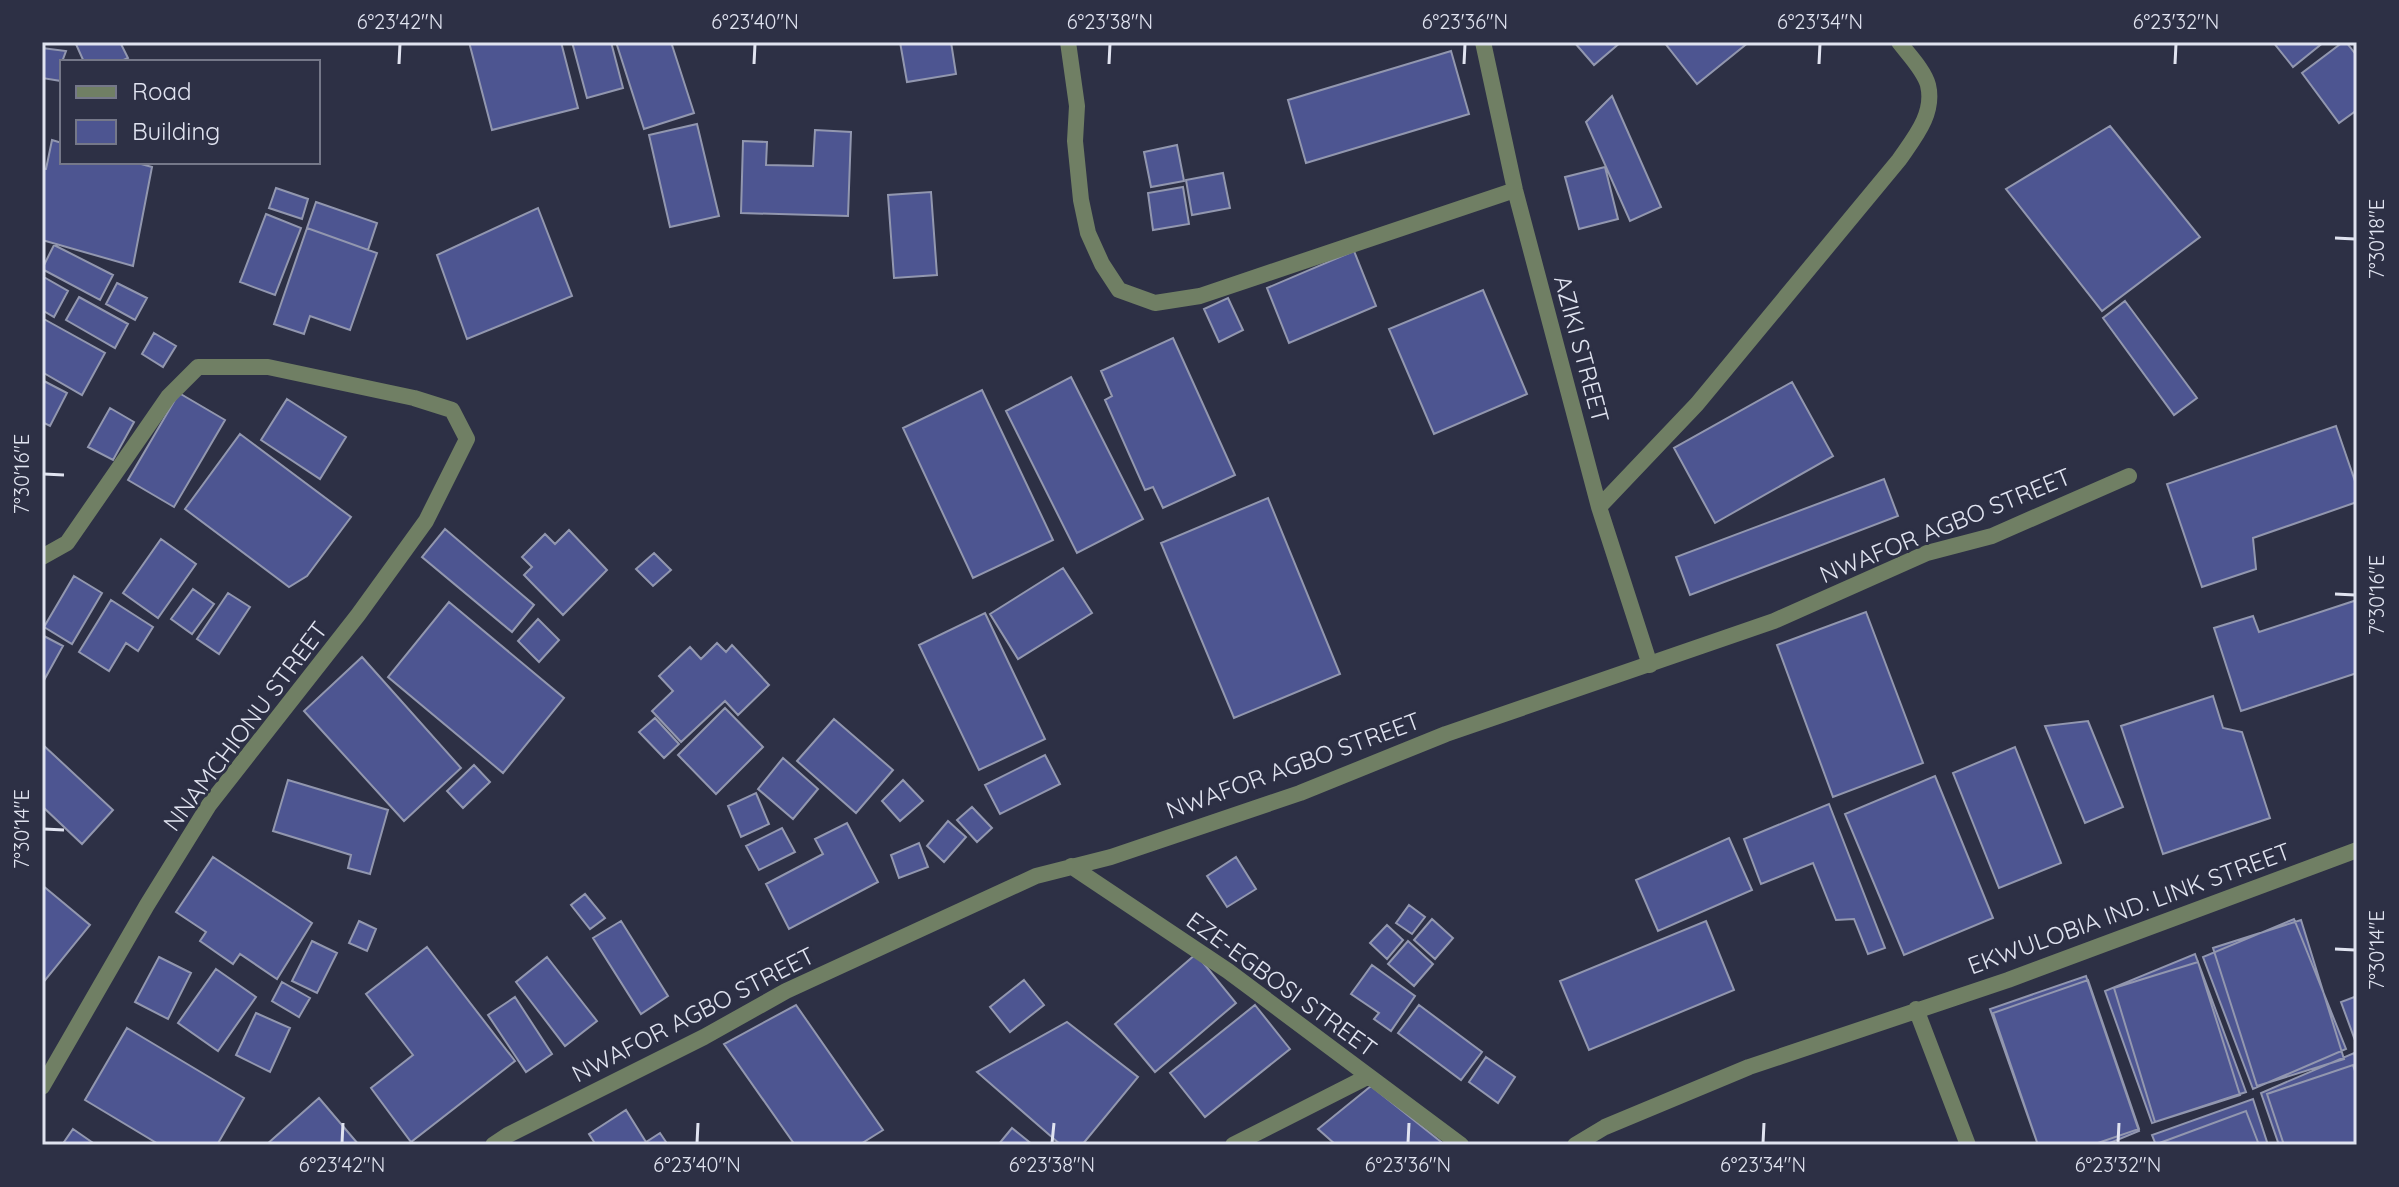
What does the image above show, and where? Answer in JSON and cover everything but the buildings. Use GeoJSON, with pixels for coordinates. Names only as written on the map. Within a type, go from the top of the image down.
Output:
{"type":"FeatureCollection","features":[{"type":"Feature","properties":{"kind":"street"},"geometry":{"type":"LineString","coordinates":[[1068,42],[1077,106],[1075,141],[1078,172],[1088,233],[1102,264],[1119,290],[1155,303],[1200,296],[1515,190]]}},
{"type":"Feature","properties":{"kind":"street","name":"AZIKI STREET"},"geometry":{"type":"LineString","coordinates":[[1483,42],[1515,190],[1599,507],[1650,665]]}},
{"type":"Feature","properties":{"kind":"street"},"geometry":{"type":"LineString","coordinates":[[1599,507],[1697,404],[1899,160],[1926,120],[1928,83],[1900,42]]}},
{"type":"Feature","properties":{"kind":"street","name":"NNAMCHIONU STREET"},"geometry":{"type":"LineString","coordinates":[[42,557],[67,543],[168,397],[198,367],[268,367],[414,398],[452,410],[467,439],[426,521],[358,615],[209,805],[42,1087]]}},
{"type":"Feature","properties":{"kind":"street","name":"NWAFOR AGBO STREET"},"geometry":{"type":"LineString","coordinates":[[493,1145],[704,1037],[786,991],[1018,884],[1071,866],[1111,857],[1300,793],[1446,734],[1774,621],[1927,553],[1992,536],[2129,476]]}},
{"type":"Feature","properties":{"kind":"street","name":"EKWULOBIA IND. LINK STREET"},"geometry":{"type":"LineString","coordinates":[[1575,1145],[1605,1127],[1749,1067],[2008,980],[2357,850]]}},
{"type":"Feature","properties":{"kind":"street","name":"EZE-EGBOSI STREET"},"geometry":{"type":"LineString","coordinates":[[1071,866],[1228,971],[1461,1145]]}},
{"type":"Feature","properties":{"kind":"street"},"geometry":{"type":"LineString","coordinates":[[1916,1009],[1968,1145]]}},
{"type":"Feature","properties":{"kind":"street"},"geometry":{"type":"LineString","coordinates":[[1233,1145],[1367,1077]]}}]}
